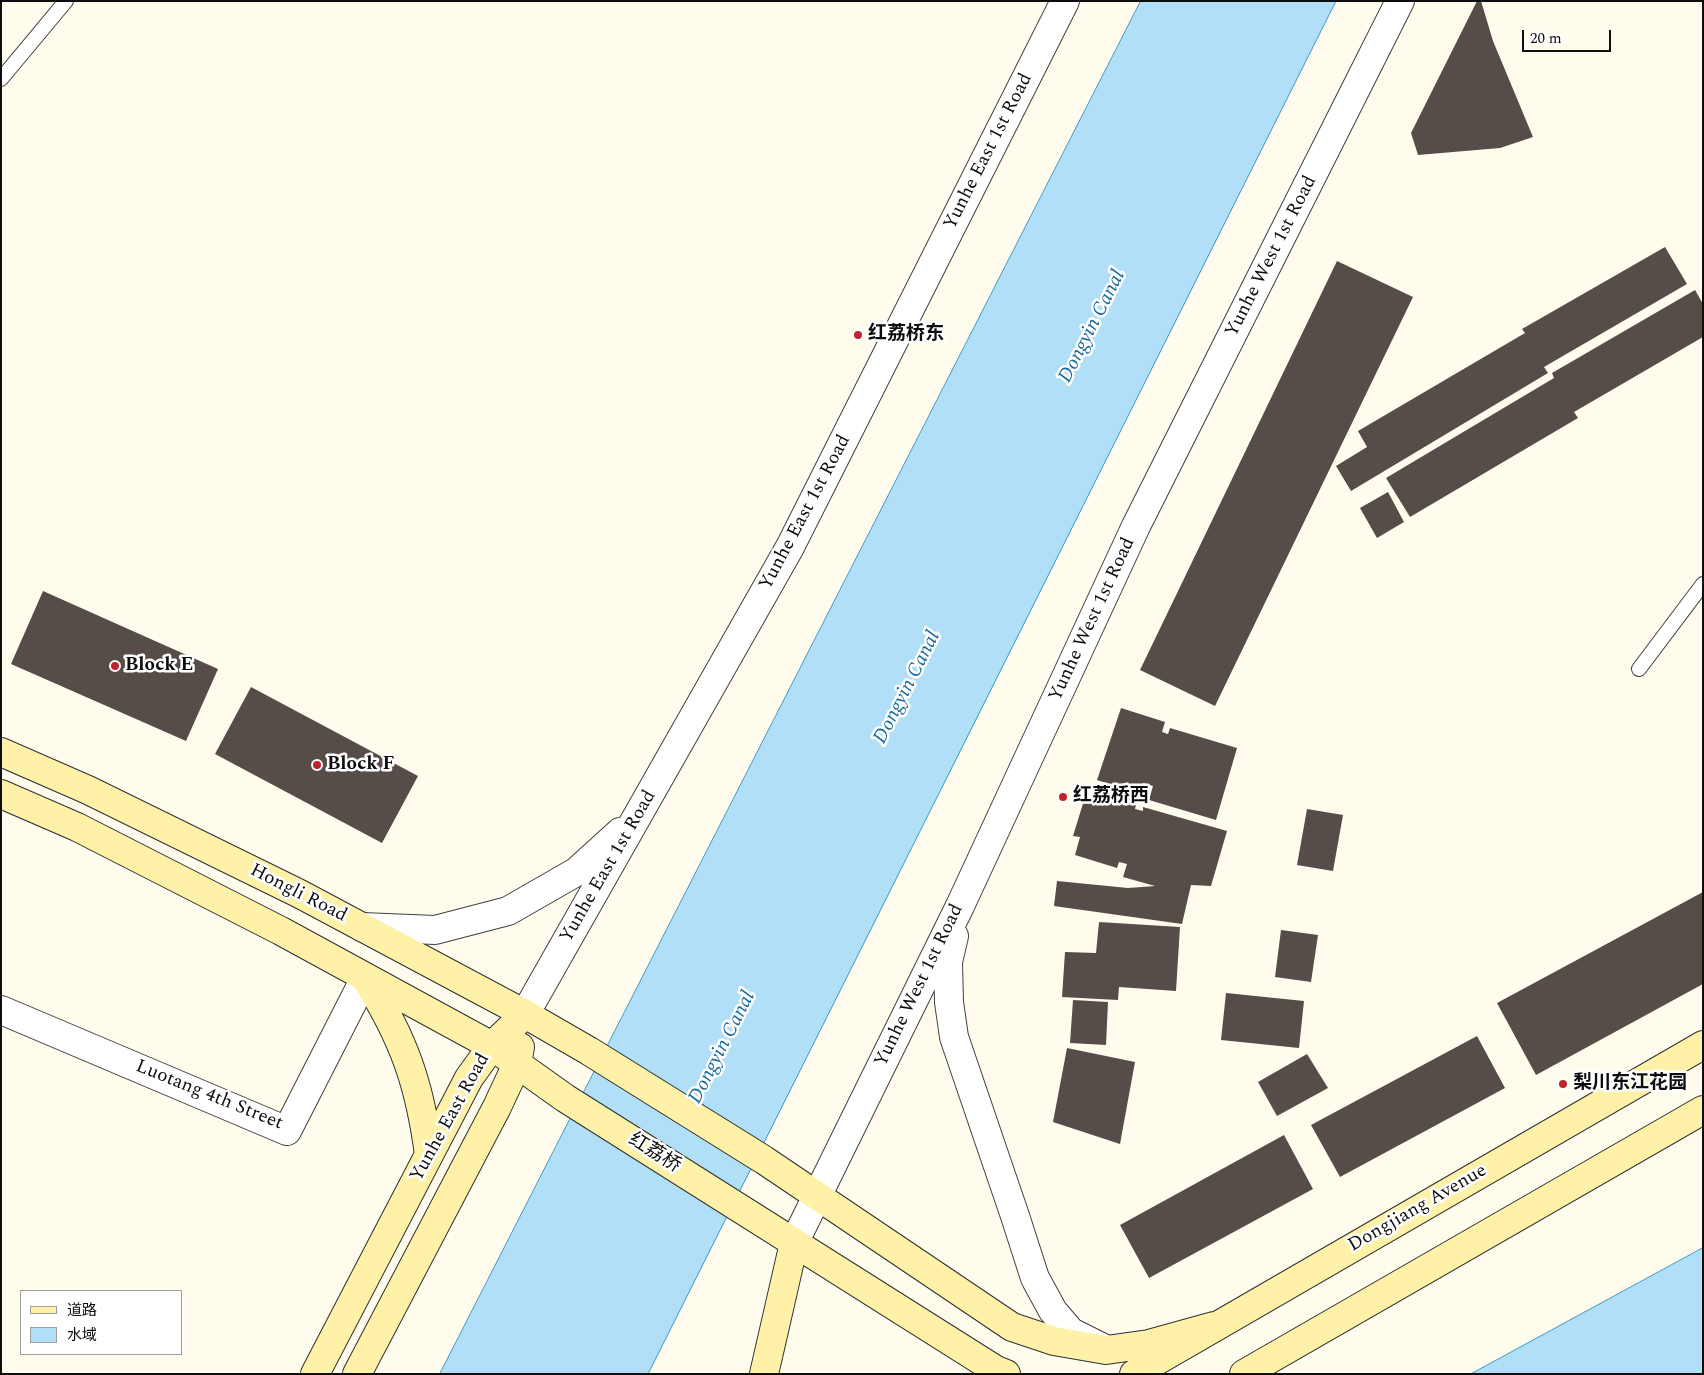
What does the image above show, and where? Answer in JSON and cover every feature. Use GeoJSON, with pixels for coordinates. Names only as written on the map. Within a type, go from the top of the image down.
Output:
{"type":"FeatureCollection","features":[{"type":"Feature","properties":{"kind":"main road","name":"Hongli Road"},"geometry":{"type":"LineString","coordinates":[[1,752],[88,790],[300,894],[526,1014],[764,1160],[817,1196]]}},
{"type":"Feature","properties":{"kind":"main road"},"geometry":{"type":"LineString","coordinates":[[1,794],[77,827],[281,931],[492,1046],[517,1064]]}},
{"type":"Feature","properties":{"kind":"main road"},"geometry":{"type":"LineString","coordinates":[[365,978],[397,1033],[409,1063],[418,1093],[429,1156]]}},
{"type":"Feature","properties":{"kind":"main road","name":"Yunhe East Road"},"geometry":{"type":"LineString","coordinates":[[315,1374],[469,1078],[492,1046],[526,1014]]}},
{"type":"Feature","properties":{"kind":"main road","name":"Yunhe East Road"},"geometry":{"type":"LineString","coordinates":[[357,1374],[497,1107],[517,1064],[526,1014]]}},
{"type":"Feature","properties":{"kind":"main road","name":"Dongjiang Avenue"},"geometry":{"type":"LineString","coordinates":[[1134,1374],[1214,1326],[1703,1045]]}},
{"type":"Feature","properties":{"kind":"main road","name":"红荔桥"},"geometry":{"type":"LineString","coordinates":[[517,1064],[565,1098],[996,1370],[1006,1374]]}},
{"type":"Feature","properties":{"kind":"main road"},"geometry":{"type":"LineString","coordinates":[[1244,1374],[1703,1110]]}},
{"type":"Feature","properties":{"kind":"main road"},"geometry":{"type":"LineString","coordinates":[[817,1196],[1012,1327],[1054,1341],[1106,1350],[1150,1344],[1214,1326]]}},
{"type":"Feature","properties":{"kind":"main road"},"geometry":{"type":"LineString","coordinates":[[764,1374],[794,1243]]}},
{"type":"Feature","properties":{"kind":"street","name":"Yunhe East 1st Road"},"geometry":{"type":"LineString","coordinates":[[526,1014],[790,547],[1065,1]]}},
{"type":"Feature","properties":{"kind":"street","name":"Yunhe West 1st Road"},"geometry":{"type":"LineString","coordinates":[[794,1243],[960,906],[1136,526],[1400,1]]}},
{"type":"Feature","properties":{"kind":"street"},"geometry":{"type":"LineString","coordinates":[[362,927],[435,930],[508,911],[576,872],[638,816]]}},
{"type":"Feature","properties":{"kind":"street"},"geometry":{"type":"LineString","coordinates":[[960,906],[948,962],[954,1037],[1016,1216],[1035,1278],[1053,1311],[1071,1332],[1106,1350]]}},
{"type":"Feature","properties":{"kind":"street","name":"Luotang 4th Street"},"geometry":{"type":"LineString","coordinates":[[1,1010],[287,1132],[365,978]]}},
{"type":"Feature","properties":{"kind":"lane"},"geometry":{"type":"LineString","coordinates":[[1,79],[66,1]]}},
{"type":"Feature","properties":{"kind":"lane"},"geometry":{"type":"LineString","coordinates":[[1639,669],[1703,584]]}},
{"type":"Feature","properties":{"kind":"water","name":"Dongyin Canal"},"geometry":{"type":"Polygon","coordinates":[[[1141,1],[1336,1],[648,1374],[440,1374],[1141,1]]]}},
{"type":"Feature","properties":{"kind":"water"},"geometry":{"type":"Polygon","coordinates":[[[1703,1248],[1703,1374],[1471,1374],[1703,1248]]]}},
{"type":"Feature","properties":{"kind":"building"},"geometry":{"type":"Polygon","coordinates":[[[1477,1],[1481,1],[1493,41],[1533,137],[1500,148],[1418,155],[1411,133],[1477,1]]]}},
{"type":"Feature","properties":{"kind":"building"},"geometry":{"type":"Polygon","coordinates":[[[1665,247],[1687,284],[1544,367],[1548,373],[1351,491],[1336,466],[1367,447],[1358,431],[1525,333],[1522,329],[1665,247]]]}},
{"type":"Feature","properties":{"kind":"building"},"geometry":{"type":"Polygon","coordinates":[[[1337,261],[1413,297],[1215,706],[1140,670],[1337,261]]]}},
{"type":"Feature","properties":{"kind":"building"},"geometry":{"type":"Polygon","coordinates":[[[1695,290],[1703,304],[1703,337],[1574,412],[1578,418],[1410,517],[1386,478],[1554,378],[1552,373],[1695,290]]]}},
{"type":"Feature","properties":{"kind":"building"},"geometry":{"type":"Polygon","coordinates":[[[1388,492],[1404,522],[1377,538],[1360,508],[1388,492]]]}},
{"type":"Feature","properties":{"kind":"building","name":"Block E"},"geometry":{"type":"Polygon","coordinates":[[[43,591],[218,669],[186,741],[11,664],[43,591]]]}},
{"type":"Feature","properties":{"kind":"building","name":"Block F"},"geometry":{"type":"Polygon","coordinates":[[[251,687],[418,776],[382,843],[215,754],[251,687]]]}},
{"type":"Feature","properties":{"kind":"building"},"geometry":{"type":"Polygon","coordinates":[[[1121,708],[1165,722],[1162,732],[1168,734],[1170,728],[1237,748],[1216,820],[1149,800],[1153,786],[1143,783],[1139,794],[1097,780],[1121,708]]]}},
{"type":"Feature","properties":{"kind":"building"},"geometry":{"type":"Polygon","coordinates":[[[1097,788],[1137,800],[1135,809],[1143,811],[1143,807],[1227,831],[1211,886],[1191,885],[1182,924],[1054,906],[1057,881],[1128,888],[1155,886],[1123,877],[1127,864],[1119,862],[1117,868],[1075,855],[1080,837],[1073,836],[1085,797],[1094,800],[1097,788]]]}},
{"type":"Feature","properties":{"kind":"building"},"geometry":{"type":"Polygon","coordinates":[[[1307,809],[1343,815],[1333,871],[1297,865],[1307,809]]]}},
{"type":"Feature","properties":{"kind":"building"},"geometry":{"type":"Polygon","coordinates":[[[1703,892],[1703,984],[1536,1075],[1497,1003],[1703,892]]]}},
{"type":"Feature","properties":{"kind":"building"},"geometry":{"type":"Polygon","coordinates":[[[1099,922],[1180,927],[1176,991],[1119,987],[1118,1000],[1062,997],[1065,952],[1096,953],[1099,922]]]}},
{"type":"Feature","properties":{"kind":"building"},"geometry":{"type":"Polygon","coordinates":[[[1281,930],[1318,935],[1311,982],[1275,977],[1281,930]]]}},
{"type":"Feature","properties":{"kind":"building"},"geometry":{"type":"Polygon","coordinates":[[[1226,993],[1304,1001],[1299,1048],[1221,1040],[1226,993]]]}},
{"type":"Feature","properties":{"kind":"building"},"geometry":{"type":"Polygon","coordinates":[[[1073,1000],[1108,1002],[1106,1045],[1070,1043],[1073,1000]]]}},
{"type":"Feature","properties":{"kind":"building"},"geometry":{"type":"Polygon","coordinates":[[[1477,1036],[1505,1088],[1340,1177],[1311,1125],[1477,1036]]]}},
{"type":"Feature","properties":{"kind":"building"},"geometry":{"type":"Polygon","coordinates":[[[1067,1048],[1135,1062],[1120,1144],[1053,1122],[1067,1048]]]}},
{"type":"Feature","properties":{"kind":"building"},"geometry":{"type":"Polygon","coordinates":[[[1307,1054],[1328,1088],[1277,1116],[1258,1082],[1307,1054]]]}},
{"type":"Feature","properties":{"kind":"building"},"geometry":{"type":"Polygon","coordinates":[[[1284,1135],[1313,1189],[1149,1278],[1120,1225],[1284,1135]]]}},
{"type":"Feature","properties":{"kind":"place","name":"红荔桥东"},"geometry":{"type":"Point","coordinates":[858,335]}},
{"type":"Feature","properties":{"kind":"place","name":"Block E"},"geometry":{"type":"Point","coordinates":[115,666]}},
{"type":"Feature","properties":{"kind":"place","name":"Block F"},"geometry":{"type":"Point","coordinates":[317,765]}},
{"type":"Feature","properties":{"kind":"place","name":"红荔桥西"},"geometry":{"type":"Point","coordinates":[1063,797]}},
{"type":"Feature","properties":{"kind":"place","name":"梨川东江花园"},"geometry":{"type":"Point","coordinates":[1563,1084]}}]}
